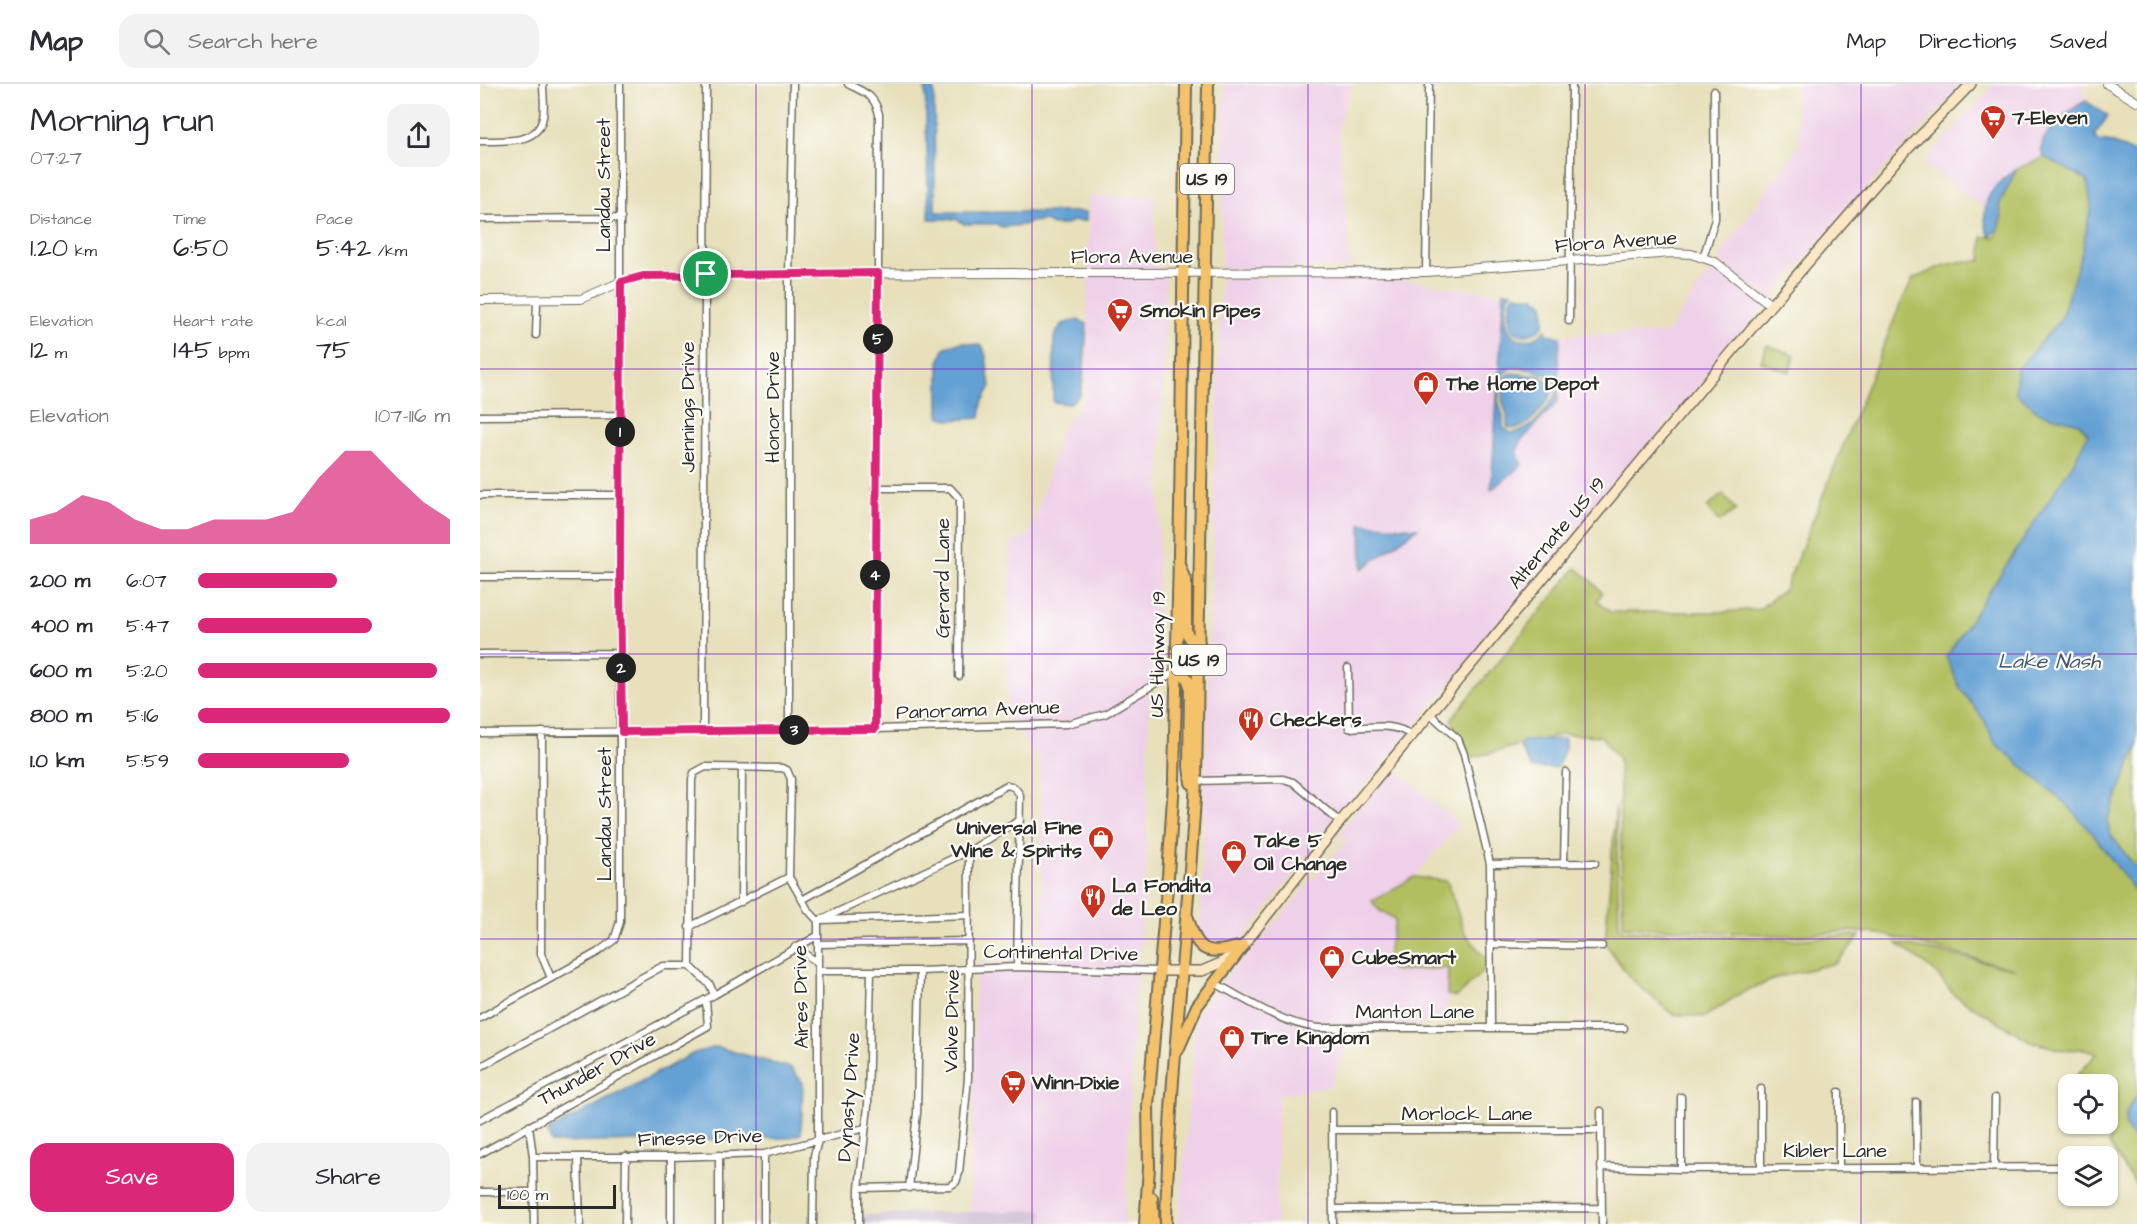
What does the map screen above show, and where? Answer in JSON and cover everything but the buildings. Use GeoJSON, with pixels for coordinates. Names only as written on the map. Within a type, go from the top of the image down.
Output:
{"type":"FeatureCollection","features":[{"type":"Feature","properties":{"kind":"highway","name":"US Highway 19"},"geometry":{"type":"LineString","coordinates":[[1145,1224],[1149,1168],[1148,1106],[1172,825],[1186,84]]}},
{"type":"Feature","properties":{"kind":"highway","name":"US Highway 19"},"geometry":{"type":"LineString","coordinates":[[1166,1224],[1173,1061],[1196,781],[1208,84]]}},
{"type":"Feature","properties":{"kind":"highway"},"geometry":{"type":"LineString","coordinates":[[1178,560],[1186,583],[1186,632],[1192,641],[1199,642]]}},
{"type":"Feature","properties":{"kind":"highway"},"geometry":{"type":"LineString","coordinates":[[1176,671],[1188,678],[1190,686],[1189,767],[1194,811]]}},
{"type":"Feature","properties":{"kind":"highway"},"geometry":{"type":"LineString","coordinates":[[1186,911],[1193,934],[1207,950],[1218,952],[1243,946]]}},
{"type":"Feature","properties":{"kind":"highway"},"geometry":{"type":"LineString","coordinates":[[1173,1061],[1197,1006],[1243,946]]}},
{"type":"Feature","properties":{"kind":"highway"},"geometry":{"type":"LineString","coordinates":[[1149,1168],[1154,1224]]}},
{"type":"Feature","properties":{"kind":"main road","name":"Alternate US 19"},"geometry":{"type":"LineString","coordinates":[[1158,971],[1209,969],[1243,946],[1340,822],[1771,305],[1895,162],[1971,84]]}},
{"type":"Feature","properties":{"kind":"street"},"geometry":{"type":"LineString","coordinates":[[480,141],[523,140],[537,131],[543,118],[543,84]]}},
{"type":"Feature","properties":{"kind":"street","name":"Landau Street"},"geometry":{"type":"LineString","coordinates":[[551,978],[598,952],[614,940],[620,922],[622,732],[620,84]]}},
{"type":"Feature","properties":{"kind":"street","name":"Jennings Drive"},"geometry":{"type":"LineString","coordinates":[[703,731],[706,84]]}},
{"type":"Feature","properties":{"kind":"street","name":"Honor Drive"},"geometry":{"type":"LineString","coordinates":[[789,730],[789,274],[793,84]]}},
{"type":"Feature","properties":{"kind":"street"},"geometry":{"type":"LineString","coordinates":[[848,84],[871,96],[879,114],[875,729]]}},
{"type":"Feature","properties":{"kind":"street"},"geometry":{"type":"LineString","coordinates":[[1426,272],[1429,84]]}},
{"type":"Feature","properties":{"kind":"street"},"geometry":{"type":"LineString","coordinates":[[1569,321],[1572,84]]}},
{"type":"Feature","properties":{"kind":"street"},"geometry":{"type":"LineString","coordinates":[[2107,84],[2137,102]]}},
{"type":"Feature","properties":{"kind":"street"},"geometry":{"type":"LineString","coordinates":[[1703,258],[1715,219],[1714,91]]}},
{"type":"Feature","properties":{"kind":"street"},"geometry":{"type":"LineString","coordinates":[[480,219],[621,218]]}},
{"type":"Feature","properties":{"kind":"street","name":"Flora Avenue"},"geometry":{"type":"LineString","coordinates":[[480,300],[581,299],[621,282],[643,276],[1426,272],[1672,253],[1691,254],[1715,262],[1771,305]]}},
{"type":"Feature","properties":{"kind":"street"},"geometry":{"type":"LineString","coordinates":[[536,335],[537,301]]}},
{"type":"Feature","properties":{"kind":"street"},"geometry":{"type":"LineString","coordinates":[[480,416],[620,415]]}},
{"type":"Feature","properties":{"kind":"street","name":"Gerard Lane"},"geometry":{"type":"LineString","coordinates":[[875,488],[950,488],[960,499],[959,676]]}},
{"type":"Feature","properties":{"kind":"street"},"geometry":{"type":"LineString","coordinates":[[480,495],[620,495]]}},
{"type":"Feature","properties":{"kind":"street"},"geometry":{"type":"LineString","coordinates":[[480,577],[620,577]]}},
{"type":"Feature","properties":{"kind":"street"},"geometry":{"type":"LineString","coordinates":[[480,654],[620,653]]}},
{"type":"Feature","properties":{"kind":"street"},"geometry":{"type":"LineString","coordinates":[[1348,668],[1349,728],[1394,727],[1403,729],[1412,736]]}},
{"type":"Feature","properties":{"kind":"street","name":"Panorama Avenue"},"geometry":{"type":"LineString","coordinates":[[480,733],[1052,726],[1082,722],[1104,714],[1176,671]]}},
{"type":"Feature","properties":{"kind":"street"},"geometry":{"type":"LineString","coordinates":[[1430,714],[1458,739],[1464,754],[1490,864],[1491,1028]]}},
{"type":"Feature","properties":{"kind":"street"},"geometry":{"type":"LineString","coordinates":[[480,1018],[551,978],[541,954],[542,732]]}},
{"type":"Feature","properties":{"kind":"street"},"geometry":{"type":"LineString","coordinates":[[690,927],[789,878],[791,779],[787,770],[782,768],[705,767],[694,773],[692,780],[690,927],[690,966]]}},
{"type":"Feature","properties":{"kind":"street"},"geometry":{"type":"LineString","coordinates":[[741,902],[742,769]]}},
{"type":"Feature","properties":{"kind":"street"},"geometry":{"type":"LineString","coordinates":[[1564,863],[1566,772]]}},
{"type":"Feature","properties":{"kind":"street"},"geometry":{"type":"LineString","coordinates":[[1196,781],[1288,780],[1340,822]]}},
{"type":"Feature","properties":{"kind":"street"},"geometry":{"type":"LineString","coordinates":[[802,900],[1007,786],[1015,787],[1020,795],[1017,967]]}},
{"type":"Feature","properties":{"kind":"street"},"geometry":{"type":"LineString","coordinates":[[818,921],[969,851],[1020,820]]}},
{"type":"Feature","properties":{"kind":"street","name":"Valve Drive"},"geometry":{"type":"LineString","coordinates":[[909,1188],[950,1186],[956,1182],[959,1173],[968,1078],[969,851]]}},
{"type":"Feature","properties":{"kind":"street"},"geometry":{"type":"LineString","coordinates":[[1490,864],[1595,863]]}},
{"type":"Feature","properties":{"kind":"street","name":"Aires Drive"},"geometry":{"type":"LineString","coordinates":[[789,878],[818,921],[816,936],[819,944],[818,1140],[814,1156],[813,1224]]}},
{"type":"Feature","properties":{"kind":"street"},"geometry":{"type":"LineString","coordinates":[[818,921],[969,915]]}},
{"type":"Feature","properties":{"kind":"street"},"geometry":{"type":"LineString","coordinates":[[480,1120],[706,1000],[816,936]]}},
{"type":"Feature","properties":{"kind":"street"},"geometry":{"type":"LineString","coordinates":[[819,944],[969,941]]}},
{"type":"Feature","properties":{"kind":"street"},"geometry":{"type":"LineString","coordinates":[[1490,944],[1602,946]]}},
{"type":"Feature","properties":{"kind":"street"},"geometry":{"type":"LineString","coordinates":[[795,947],[819,963]]}},
{"type":"Feature","properties":{"kind":"street"},"geometry":{"type":"LineString","coordinates":[[480,1066],[663,966],[690,966],[710,985],[714,995]]}},
{"type":"Feature","properties":{"kind":"street","name":"Continental Drive"},"geometry":{"type":"LineString","coordinates":[[819,971],[920,971],[1017,967],[1158,971]]}},
{"type":"Feature","properties":{"kind":"street","name":"Dynasty Drive"},"geometry":{"type":"LineString","coordinates":[[859,1224],[859,1188],[868,1106],[871,971]]}},
{"type":"Feature","properties":{"kind":"street"},"geometry":{"type":"LineString","coordinates":[[859,1188],[909,1188],[918,1113],[920,971]]}},
{"type":"Feature","properties":{"kind":"street","name":"Manton Lane"},"geometry":{"type":"LineString","coordinates":[[1215,983],[1283,1020],[1303,1026],[1624,1028]]}},
{"type":"Feature","properties":{"kind":"street","name":"Thunder Drive"},"geometry":{"type":"LineString","coordinates":[[480,1154],[708,1026],[706,1000]]}},
{"type":"Feature","properties":{"kind":"street"},"geometry":{"type":"LineString","coordinates":[[1761,1089],[1761,1168]]}},
{"type":"Feature","properties":{"kind":"street"},"geometry":{"type":"LineString","coordinates":[[1839,1092],[1839,1167]]}},
{"type":"Feature","properties":{"kind":"street"},"geometry":{"type":"LineString","coordinates":[[1681,1097],[1681,1169]]}},
{"type":"Feature","properties":{"kind":"street"},"geometry":{"type":"LineString","coordinates":[[1994,1167],[1995,1098]]}},
{"type":"Feature","properties":{"kind":"street"},"geometry":{"type":"LineString","coordinates":[[1916,1102],[1917,1167]]}},
{"type":"Feature","properties":{"kind":"street"},"geometry":{"type":"LineString","coordinates":[[1601,1111],[1602,1224]]}},
{"type":"Feature","properties":{"kind":"street"},"geometry":{"type":"LineString","coordinates":[[1332,1112],[1333,1224]]}},
{"type":"Feature","properties":{"kind":"street"},"geometry":{"type":"LineString","coordinates":[[528,1126],[533,1157],[534,1224]]}},
{"type":"Feature","properties":{"kind":"street","name":"Finesse Drive"},"geometry":{"type":"LineString","coordinates":[[533,1157],[764,1154],[865,1128]]}},
{"type":"Feature","properties":{"kind":"street","name":"Morlock Lane"},"geometry":{"type":"LineString","coordinates":[[1332,1130],[1601,1130]]}},
{"type":"Feature","properties":{"kind":"street"},"geometry":{"type":"LineString","coordinates":[[764,1154],[764,1224]]}},
{"type":"Feature","properties":{"kind":"street"},"geometry":{"type":"LineString","coordinates":[[718,1155],[719,1224]]}},
{"type":"Feature","properties":{"kind":"street"},"geometry":{"type":"LineString","coordinates":[[625,1224],[627,1156]]}},
{"type":"Feature","properties":{"kind":"street"},"geometry":{"type":"LineString","coordinates":[[578,1157],[580,1224]]}},
{"type":"Feature","properties":{"kind":"street"},"geometry":{"type":"LineString","coordinates":[[671,1157],[671,1224]]}},
{"type":"Feature","properties":{"kind":"street","name":"Kibler Lane"},"geometry":{"type":"LineString","coordinates":[[1601,1167],[1681,1169],[2058,1167]]}},
{"type":"Feature","properties":{"kind":"street"},"geometry":{"type":"LineString","coordinates":[[480,1192],[533,1192]]}},
{"type":"Feature","properties":{"kind":"street"},"geometry":{"type":"LineString","coordinates":[[1334,1209],[1601,1208]]}},
{"type":"Feature","properties":{"kind":"shaded area"},"geometry":{"type":"Polygon","coordinates":[[[1224,84],[1352,84],[1338,127],[1351,268],[1221,269],[1224,84]]]}},
{"type":"Feature","properties":{"kind":"shaded area"},"geometry":{"type":"Polygon","coordinates":[[[1795,84],[1964,84],[1892,159],[1770,299],[1718,259],[1799,144],[1795,84]]]}},
{"type":"Feature","properties":{"kind":"shaded area"},"geometry":{"type":"Polygon","coordinates":[[[1995,84],[2083,84],[2086,101],[2074,107],[2050,130],[2041,153],[2044,157],[2009,174],[1985,200],[1985,209],[1923,163],[1995,84]]]}},
{"type":"Feature","properties":{"kind":"shaded area"},"geometry":{"type":"Polygon","coordinates":[[[1089,196],[1154,196],[1155,268],[1166,268],[1156,635],[1149,693],[1146,877],[1135,1001],[1124,1224],[1043,1224],[1043,1210],[971,1212],[970,1210],[976,963],[1044,962],[1040,761],[1007,718],[1011,543],[1030,535],[1061,430],[1086,395],[1089,196]]]}},
{"type":"Feature","properties":{"kind":"shaded area"},"geometry":{"type":"Polygon","coordinates":[[[1713,267],[1765,306],[1337,819],[1240,942],[1219,947],[1200,938],[1221,278],[1374,277],[1504,294],[1491,490],[1522,440],[1558,401],[1560,338],[1553,335],[1666,334],[1713,267]]]}},
{"type":"Feature","properties":{"kind":"shaded area"},"geometry":{"type":"Polygon","coordinates":[[[1392,766],[1459,825],[1414,877],[1372,901],[1392,916],[1394,931],[1387,954],[1392,970],[1449,968],[1446,1023],[1351,1028],[1306,1017],[1351,1030],[1331,1086],[1278,1095],[1276,1224],[1179,1224],[1196,1017],[1245,950],[1392,766]],[[1340,834],[1234,970],[1347,840],[1340,834]]]}},
{"type":"Feature","properties":{"kind":"shaded area"},"geometry":{"type":"Polygon","coordinates":[[[1043,1210],[1043,1224],[863,1224],[863,1215],[1043,1210]]]}},
{"type":"Feature","properties":{"kind":"green space"},"geometry":{"type":"Polygon","coordinates":[[[2044,157],[2087,180],[2091,206],[2082,252],[2061,319],[2017,370],[2016,393],[2040,413],[2079,423],[2088,434],[1960,688],[1984,720],[1995,743],[2066,804],[2092,833],[2137,894],[2137,1187],[2118,1158],[2118,1146],[2109,1144],[2110,1134],[2118,1134],[2118,1074],[2078,1074],[2097,1054],[2085,1049],[2063,1050],[2032,1042],[1955,996],[1934,971],[1896,943],[2015,969],[1880,934],[1850,931],[1794,936],[1623,926],[1619,759],[1601,736],[1563,734],[1470,758],[1451,719],[1576,568],[1602,593],[1597,601],[1611,612],[1722,612],[1759,609],[1785,589],[1900,305],[1913,279],[1942,266],[1963,261],[1981,261],[1982,237],[1996,237],[2002,219],[1999,204],[2017,169],[2044,157]]]}},
{"type":"Feature","properties":{"kind":"green space"},"geometry":{"type":"Polygon","coordinates":[[[1767,345],[1795,355],[1789,372],[1761,362],[1767,345]]]}},
{"type":"Feature","properties":{"kind":"green space"},"geometry":{"type":"Polygon","coordinates":[[[1723,494],[1736,510],[1719,522],[1707,507],[1723,494]]]}},
{"type":"Feature","properties":{"kind":"green space"},"geometry":{"type":"Polygon","coordinates":[[[2137,747],[2137,869],[2110,834],[2107,821],[2137,747]]]}},
{"type":"Feature","properties":{"kind":"green space"},"geometry":{"type":"Polygon","coordinates":[[[1616,806],[1619,926],[1623,930],[1793,940],[1860,936],[1836,963],[1782,976],[1741,993],[1705,1017],[1672,1014],[1630,978],[1605,943],[1616,806]]]}},
{"type":"Feature","properties":{"kind":"green space"},"geometry":{"type":"Polygon","coordinates":[[[1414,877],[1447,881],[1465,933],[1490,964],[1457,997],[1447,995],[1448,968],[1398,971],[1392,970],[1386,961],[1395,921],[1379,910],[1372,901],[1414,877]]]}},
{"type":"Feature","properties":{"kind":"water"},"geometry":{"type":"Polygon","coordinates":[[[925,84],[934,84],[935,212],[1086,212],[1086,221],[1072,221],[1065,225],[1053,225],[1045,221],[1030,222],[1002,227],[996,224],[964,224],[956,219],[929,219],[925,84]]]}},
{"type":"Feature","properties":{"kind":"water","name":"Lake Nash"},"geometry":{"type":"Polygon","coordinates":[[[2086,101],[2108,116],[2094,136],[2098,141],[2114,143],[2137,154],[2137,747],[2107,821],[2110,834],[2137,869],[2137,894],[2092,833],[2066,804],[1995,743],[1984,720],[1960,688],[1946,657],[2074,462],[2088,434],[2079,423],[2040,413],[2016,393],[2017,370],[2061,319],[2082,252],[2091,206],[2087,180],[2044,157],[2041,149],[2043,141],[2054,124],[2086,101]]]}},
{"type":"Feature","properties":{"kind":"water"},"geometry":{"type":"Polygon","coordinates":[[[2016,170],[1999,206],[2000,222],[1997,230],[1990,236],[1985,222],[1987,200],[1998,184],[2016,170]]]}},
{"type":"Feature","properties":{"kind":"water"},"geometry":{"type":"Polygon","coordinates":[[[1504,291],[1512,292],[1507,302],[1506,321],[1514,337],[1531,339],[1546,329],[1545,333],[1560,337],[1558,384],[1542,373],[1530,370],[1511,368],[1504,373],[1498,400],[1503,416],[1503,428],[1511,433],[1526,429],[1539,418],[1558,391],[1558,401],[1522,440],[1517,450],[1522,465],[1491,490],[1504,291]]]}},
{"type":"Feature","properties":{"kind":"water"},"geometry":{"type":"Polygon","coordinates":[[[1514,295],[1534,297],[1544,304],[1544,325],[1534,333],[1524,335],[1515,333],[1510,314],[1510,304],[1514,295]]]}},
{"type":"Feature","properties":{"kind":"water"},"geometry":{"type":"Polygon","coordinates":[[[1078,320],[1087,324],[1080,395],[1069,404],[1053,402],[1054,337],[1062,324],[1078,320]]]}},
{"type":"Feature","properties":{"kind":"water"},"geometry":{"type":"Polygon","coordinates":[[[962,342],[982,346],[986,355],[991,386],[982,403],[980,418],[950,420],[939,416],[939,362],[945,347],[962,342]]]}},
{"type":"Feature","properties":{"kind":"water"},"geometry":{"type":"Polygon","coordinates":[[[1511,373],[1540,376],[1556,387],[1536,416],[1522,427],[1507,427],[1507,415],[1502,400],[1506,377],[1511,373]]]}},
{"type":"Feature","properties":{"kind":"water"},"geometry":{"type":"Polygon","coordinates":[[[1361,524],[1418,528],[1362,569],[1361,524]]]}},
{"type":"Feature","properties":{"kind":"water"},"geometry":{"type":"Polygon","coordinates":[[[1565,739],[1565,748],[1557,768],[1532,768],[1520,748],[1523,741],[1565,739]]]}},
{"type":"Feature","properties":{"kind":"water"},"geometry":{"type":"Polygon","coordinates":[[[717,1047],[791,1068],[803,1083],[801,1134],[787,1138],[551,1143],[548,1131],[694,1053],[717,1047]]]}},
{"type":"Feature","properties":{"kind":"water"},"geometry":{"type":"Polygon","coordinates":[[[2137,1095],[2137,1140],[2127,1130],[2125,1118],[2129,1106],[2137,1095]]]}},
{"type":"Feature","properties":{"kind":"place","name":"7-Eleven"},"geometry":{"type":"Point","coordinates":[1993,141]}},
{"type":"Feature","properties":{"kind":"place","name":"Smokin Pipes"},"geometry":{"type":"Point","coordinates":[1120,334]}},
{"type":"Feature","properties":{"kind":"place","name":"The Home Depot"},"geometry":{"type":"Point","coordinates":[1426,407]}},
{"type":"Feature","properties":{"kind":"place","name":"Checkers"},"geometry":{"type":"Point","coordinates":[1251,743]}},
{"type":"Feature","properties":{"kind":"place","name":"Universal Fine Wine & Spirits"},"geometry":{"type":"Point","coordinates":[1101,862]}},
{"type":"Feature","properties":{"kind":"place","name":"Take 5 Oil Change"},"geometry":{"type":"Point","coordinates":[1234,876]}},
{"type":"Feature","properties":{"kind":"place","name":"La Fondita de Leo"},"geometry":{"type":"Point","coordinates":[1093,920]}},
{"type":"Feature","properties":{"kind":"place","name":"CubeSmart"},"geometry":{"type":"Point","coordinates":[1332,981]}},
{"type":"Feature","properties":{"kind":"place","name":"Tire Kingdom"},"geometry":{"type":"Point","coordinates":[1232,1061]}},
{"type":"Feature","properties":{"kind":"place","name":"Winn-Dixie"},"geometry":{"type":"Point","coordinates":[1013,1106]}},
{"type":"Feature","properties":{"kind":"route"},"geometry":{"type":"LineString","coordinates":[[878,273],[875,729],[622,732],[621,282],[643,276],[706,274],[878,273]]}}]}
